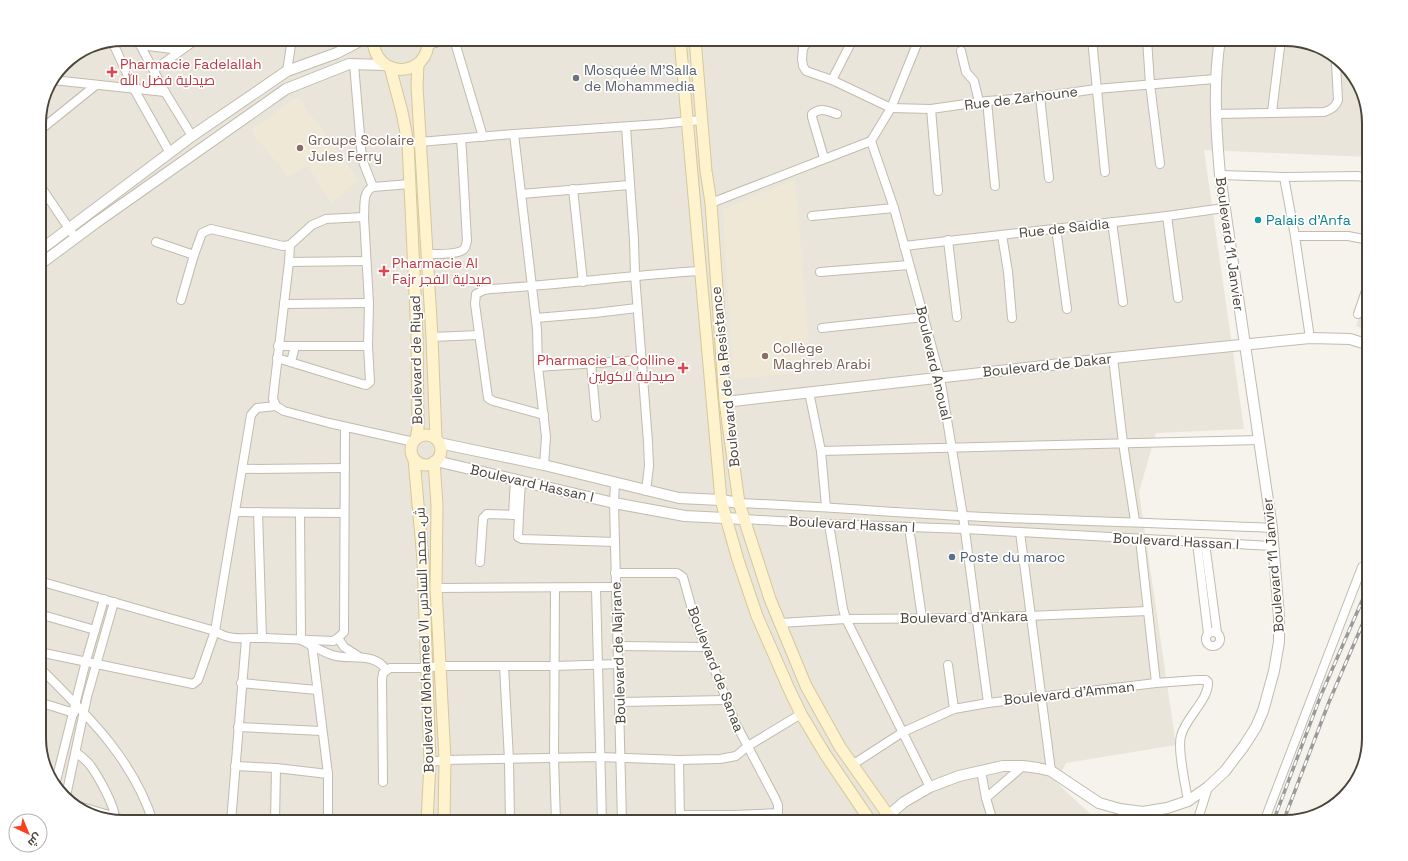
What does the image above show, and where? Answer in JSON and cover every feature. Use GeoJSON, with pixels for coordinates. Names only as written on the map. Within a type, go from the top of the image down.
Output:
{"type":"FeatureCollection","features":[{"type":"Feature","properties":{"kind":"main road","name":"Boulevard de Riyad"},"geometry":{"type":"LineString","coordinates":[[374,46],[378,57],[388,66],[402,112],[408,143],[417,337],[418,428],[415,440]]}},
{"type":"Feature","properties":{"kind":"main road"},"geometry":{"type":"LineString","coordinates":[[388,66],[404,70],[418,64],[427,51],[428,46]]}},
{"type":"Feature","properties":{"kind":"main road","name":"Boulevard de la Resistance"},"geometry":{"type":"LineString","coordinates":[[681,46],[721,500],[738,560],[757,616],[801,714],[825,754],[867,815]]}},
{"type":"Feature","properties":{"kind":"main road","name":"Boulevard de la Resistance"},"geometry":{"type":"LineString","coordinates":[[696,46],[706,171],[711,203],[725,402],[739,503],[770,599],[806,686],[840,747],[884,815]]}},
{"type":"Feature","properties":{"kind":"main road","name":"Boulevard de Riyad"},"geometry":{"type":"LineString","coordinates":[[418,64],[417,86],[437,441]]}},
{"type":"Feature","properties":{"kind":"main road"},"geometry":{"type":"LineString","coordinates":[[428,435],[437,441],[441,452],[435,462],[427,465],[414,459],[411,452],[415,440],[420,436],[428,435]]}},
{"type":"Feature","properties":{"kind":"main road","name":"Boulevard Mohamed VI ش. محمد السادس"},"geometry":{"type":"LineString","coordinates":[[414,459],[423,560],[430,762],[427,815]]}},
{"type":"Feature","properties":{"kind":"main road","name":"Boulevard Mohamed VI ش. محمد السادس"},"geometry":{"type":"LineString","coordinates":[[435,462],[437,504],[436,588],[445,760],[444,815]]}},
{"type":"Feature","properties":{"kind":"street"},"geometry":{"type":"LineString","coordinates":[[114,46],[134,89],[170,153]]}},
{"type":"Feature","properties":{"kind":"street"},"geometry":{"type":"LineString","coordinates":[[141,46],[165,92],[192,136]]}},
{"type":"Feature","properties":{"kind":"street"},"geometry":{"type":"LineString","coordinates":[[160,46],[180,50]]}},
{"type":"Feature","properties":{"kind":"street"},"geometry":{"type":"LineString","coordinates":[[154,70],[186,46]]}},
{"type":"Feature","properties":{"kind":"street"},"geometry":{"type":"LineString","coordinates":[[287,71],[291,46]]}},
{"type":"Feature","properties":{"kind":"street"},"geometry":{"type":"LineString","coordinates":[[46,258],[72,234],[91,212],[192,136],[287,71],[337,53],[350,46]]}},
{"type":"Feature","properties":{"kind":"street"},"geometry":{"type":"LineString","coordinates":[[456,46],[483,136]]}},
{"type":"Feature","properties":{"kind":"street","name":"Rue de Zarhoune"},"geometry":{"type":"LineString","coordinates":[[805,46],[803,48],[802,59],[806,71],[832,80],[891,108],[931,109],[983,102],[1040,97],[1096,89],[1215,79]]}},
{"type":"Feature","properties":{"kind":"street"},"geometry":{"type":"LineString","coordinates":[[832,80],[849,46]]}},
{"type":"Feature","properties":{"kind":"street"},"geometry":{"type":"LineString","coordinates":[[711,203],[871,141],[891,108],[915,46]]}},
{"type":"Feature","properties":{"kind":"street"},"geometry":{"type":"LineString","coordinates":[[1093,46],[1104,172]]}},
{"type":"Feature","properties":{"kind":"street"},"geometry":{"type":"LineString","coordinates":[[1147,46],[1150,84],[1160,164]]}},
{"type":"Feature","properties":{"kind":"street","name":"Boulevard 11 Janvier"},"geometry":{"type":"LineString","coordinates":[[1147,815],[1188,801],[1208,787],[1225,771],[1244,746],[1263,711],[1274,672],[1279,642],[1279,617],[1272,528],[1220,174],[1215,79],[1219,46]]}},
{"type":"Feature","properties":{"kind":"street"},"geometry":{"type":"LineString","coordinates":[[1272,112],[1280,46]]}},
{"type":"Feature","properties":{"kind":"street"},"geometry":{"type":"LineString","coordinates":[[961,51],[966,72],[974,81],[983,102],[995,186]]}},
{"type":"Feature","properties":{"kind":"street"},"geometry":{"type":"LineString","coordinates":[[46,247],[97,222],[286,89],[349,64],[388,66]]}},
{"type":"Feature","properties":{"kind":"street"},"geometry":{"type":"LineString","coordinates":[[354,64],[362,159],[373,187]]}},
{"type":"Feature","properties":{"kind":"street"},"geometry":{"type":"LineString","coordinates":[[1216,114],[1324,112],[1331,110],[1337,104],[1338,100],[1336,66]]}},
{"type":"Feature","properties":{"kind":"street"},"geometry":{"type":"LineString","coordinates":[[59,81],[165,92]]}},
{"type":"Feature","properties":{"kind":"street"},"geometry":{"type":"LineString","coordinates":[[46,125],[96,85]]}},
{"type":"Feature","properties":{"kind":"street"},"geometry":{"type":"LineString","coordinates":[[1040,97],[1049,178]]}},
{"type":"Feature","properties":{"kind":"street"},"geometry":{"type":"LineString","coordinates":[[824,158],[812,114],[817,110],[823,109],[837,114]]}},
{"type":"Feature","properties":{"kind":"street"},"geometry":{"type":"LineString","coordinates":[[931,109],[938,191]]}},
{"type":"Feature","properties":{"kind":"street"},"geometry":{"type":"LineString","coordinates":[[408,143],[701,120]]}},
{"type":"Feature","properties":{"kind":"street"},"geometry":{"type":"LineString","coordinates":[[626,127],[635,275],[648,442],[649,466],[646,491]]}},
{"type":"Feature","properties":{"kind":"street"},"geometry":{"type":"LineString","coordinates":[[514,134],[536,318],[538,367],[546,437],[544,465]]}},
{"type":"Feature","properties":{"kind":"street"},"geometry":{"type":"LineString","coordinates":[[426,254],[457,253],[462,251],[466,246],[463,164],[460,139]]}},
{"type":"Feature","properties":{"kind":"street","name":"Boulevard Anoual"},"geometry":{"type":"LineString","coordinates":[[871,141],[894,208],[940,377],[965,529],[988,703]]}},
{"type":"Feature","properties":{"kind":"street"},"geometry":{"type":"LineString","coordinates":[[1220,174],[1284,177],[1362,177]]}},
{"type":"Feature","properties":{"kind":"street"},"geometry":{"type":"LineString","coordinates":[[1284,177],[1295,236],[1310,338]]}},
{"type":"Feature","properties":{"kind":"street"},"geometry":{"type":"LineString","coordinates":[[277,358],[366,385],[370,382],[368,346],[369,303],[364,217],[366,195],[367,191],[373,187],[410,184]]}},
{"type":"Feature","properties":{"kind":"street"},"geometry":{"type":"LineString","coordinates":[[521,194],[630,185]]}},
{"type":"Feature","properties":{"kind":"street"},"geometry":{"type":"LineString","coordinates":[[573,189],[584,282]]}},
{"type":"Feature","properties":{"kind":"street"},"geometry":{"type":"LineString","coordinates":[[46,195],[72,234]]}},
{"type":"Feature","properties":{"kind":"street"},"geometry":{"type":"LineString","coordinates":[[812,216],[894,208]]}},
{"type":"Feature","properties":{"kind":"street","name":"Rue de Saidia"},"geometry":{"type":"LineString","coordinates":[[904,246],[1167,216],[1224,208]]}},
{"type":"Feature","properties":{"kind":"street"},"geometry":{"type":"LineString","coordinates":[[91,212],[97,222]]}},
{"type":"Feature","properties":{"kind":"street"},"geometry":{"type":"LineString","coordinates":[[1167,216],[1178,298]]}},
{"type":"Feature","properties":{"kind":"street"},"geometry":{"type":"LineString","coordinates":[[181,300],[202,233],[211,229],[278,246],[290,245],[312,225],[326,219],[364,217]]}},
{"type":"Feature","properties":{"kind":"street"},"geometry":{"type":"LineString","coordinates":[[1112,222],[1123,302]]}},
{"type":"Feature","properties":{"kind":"street"},"geometry":{"type":"LineString","coordinates":[[1056,228],[1067,310]]}},
{"type":"Feature","properties":{"kind":"street"},"geometry":{"type":"LineString","coordinates":[[1002,234],[1008,272],[1012,318]]}},
{"type":"Feature","properties":{"kind":"street"},"geometry":{"type":"LineString","coordinates":[[1295,236],[1348,236],[1362,239]]}},
{"type":"Feature","properties":{"kind":"street"},"geometry":{"type":"LineString","coordinates":[[948,240],[957,317]]}},
{"type":"Feature","properties":{"kind":"street"},"geometry":{"type":"LineString","coordinates":[[156,242],[194,255]]}},
{"type":"Feature","properties":{"kind":"street"},"geometry":{"type":"LineString","coordinates":[[290,245],[273,399],[276,406],[284,411],[345,427],[415,440]]}},
{"type":"Feature","properties":{"kind":"street"},"geometry":{"type":"LineString","coordinates":[[289,262],[366,261]]}},
{"type":"Feature","properties":{"kind":"street"},"geometry":{"type":"LineString","coordinates":[[820,272],[909,265]]}},
{"type":"Feature","properties":{"kind":"street"},"geometry":{"type":"LineString","coordinates":[[544,415],[493,401],[488,398],[475,304],[476,294],[484,290],[584,282],[635,275],[700,270]]}},
{"type":"Feature","properties":{"kind":"street"},"geometry":{"type":"LineString","coordinates":[[1358,314],[1362,302]]}},
{"type":"Feature","properties":{"kind":"street"},"geometry":{"type":"LineString","coordinates":[[284,304],[369,303]]}},
{"type":"Feature","properties":{"kind":"street"},"geometry":{"type":"LineString","coordinates":[[536,318],[638,308]]}},
{"type":"Feature","properties":{"kind":"street"},"geometry":{"type":"LineString","coordinates":[[822,328],[924,317]]}},
{"type":"Feature","properties":{"kind":"street"},"geometry":{"type":"LineString","coordinates":[[432,337],[479,335]]}},
{"type":"Feature","properties":{"kind":"street","name":"Boulevard de Dakar"},"geometry":{"type":"LineString","coordinates":[[725,402],[1245,344],[1310,338],[1350,339],[1362,343]]}},
{"type":"Feature","properties":{"kind":"street"},"geometry":{"type":"LineString","coordinates":[[278,346],[368,346]]}},
{"type":"Feature","properties":{"kind":"street"},"geometry":{"type":"LineString","coordinates":[[292,362],[295,346]]}},
{"type":"Feature","properties":{"kind":"street"},"geometry":{"type":"LineString","coordinates":[[1113,358],[1123,443],[1135,521]]}},
{"type":"Feature","properties":{"kind":"street"},"geometry":{"type":"LineString","coordinates":[[538,367],[641,360]]}},
{"type":"Feature","properties":{"kind":"street"},"geometry":{"type":"LineString","coordinates":[[590,363],[596,417]]}},
{"type":"Feature","properties":{"kind":"street"},"geometry":{"type":"LineString","coordinates":[[809,392],[821,451],[826,507]]}},
{"type":"Feature","properties":{"kind":"street"},"geometry":{"type":"LineString","coordinates":[[46,653],[193,684],[198,680],[215,631],[251,415],[257,408],[276,406]]}},
{"type":"Feature","properties":{"kind":"street"},"geometry":{"type":"LineString","coordinates":[[46,583],[215,631],[226,636],[246,639],[262,638],[333,641],[344,632],[345,427]]}},
{"type":"Feature","properties":{"kind":"street"},"geometry":{"type":"LineString","coordinates":[[821,451],[1259,440]]}},
{"type":"Feature","properties":{"kind":"street","name":"Boulevard Hassan I"},"geometry":{"type":"LineString","coordinates":[[437,441],[544,465],[678,498],[963,516],[1135,521],[1272,528]]}},
{"type":"Feature","properties":{"kind":"street","name":"Boulevard Hassan I"},"geometry":{"type":"LineString","coordinates":[[435,462],[518,479],[614,503],[686,516],[726,517],[829,524],[965,529],[1274,546]]}},
{"type":"Feature","properties":{"kind":"street"},"geometry":{"type":"LineString","coordinates":[[242,469],[345,468]]}},
{"type":"Feature","properties":{"kind":"street"},"geometry":{"type":"LineString","coordinates":[[518,479],[516,515],[518,536],[522,539],[615,542]]}},
{"type":"Feature","properties":{"kind":"street","name":"Boulevard de Najrane"},"geometry":{"type":"LineString","coordinates":[[615,483],[614,503],[622,815]]}},
{"type":"Feature","properties":{"kind":"street"},"geometry":{"type":"LineString","coordinates":[[235,512],[344,513]]}},
{"type":"Feature","properties":{"kind":"street"},"geometry":{"type":"LineString","coordinates":[[258,512],[262,638]]}},
{"type":"Feature","properties":{"kind":"street"},"geometry":{"type":"LineString","coordinates":[[300,513],[301,640]]}},
{"type":"Feature","properties":{"kind":"street"},"geometry":{"type":"LineString","coordinates":[[480,562],[484,515],[516,515]]}},
{"type":"Feature","properties":{"kind":"street"},"geometry":{"type":"LineString","coordinates":[[829,524],[846,619],[930,787]]}},
{"type":"Feature","properties":{"kind":"street"},"geometry":{"type":"LineString","coordinates":[[909,527],[922,618]]}},
{"type":"Feature","properties":{"kind":"street"},"geometry":{"type":"LineString","coordinates":[[1020,532],[1051,771]]}},
{"type":"Feature","properties":{"kind":"street"},"geometry":{"type":"LineString","coordinates":[[1140,539],[1156,682]]}},
{"type":"Feature","properties":{"kind":"street"},"geometry":{"type":"LineString","coordinates":[[1196,542],[1204,602],[1213,634],[1213,601],[1206,543]]}},
{"type":"Feature","properties":{"kind":"street"},"geometry":{"type":"LineString","coordinates":[[1267,815],[1362,567]]}},
{"type":"Feature","properties":{"kind":"street","name":"Boulevard de Sanaa"},"geometry":{"type":"LineString","coordinates":[[616,573],[677,573],[681,575],[695,620],[726,700],[736,724],[775,798],[778,806],[778,813]]}},
{"type":"Feature","properties":{"kind":"street"},"geometry":{"type":"LineString","coordinates":[[436,588],[616,587]]}},
{"type":"Feature","properties":{"kind":"street"},"geometry":{"type":"LineString","coordinates":[[554,588],[554,758],[556,815]]}},
{"type":"Feature","properties":{"kind":"street"},"geometry":{"type":"LineString","coordinates":[[596,588],[602,815]]}},
{"type":"Feature","properties":{"kind":"street"},"geometry":{"type":"LineString","coordinates":[[57,778],[86,661],[104,599]]}},
{"type":"Feature","properties":{"kind":"street"},"geometry":{"type":"LineString","coordinates":[[1204,602],[1213,601]]}},
{"type":"Feature","properties":{"kind":"street"},"geometry":{"type":"LineString","coordinates":[[67,790],[96,663],[114,602]]}},
{"type":"Feature","properties":{"kind":"street","name":"Boulevard d'Ankara"},"geometry":{"type":"LineString","coordinates":[[780,623],[846,619],[976,618],[1148,610]]}},
{"type":"Feature","properties":{"kind":"street"},"geometry":{"type":"LineString","coordinates":[[46,616],[95,630]]}},
{"type":"Feature","properties":{"kind":"street"},"geometry":{"type":"LineString","coordinates":[[338,638],[348,651],[377,662],[386,670]]}},
{"type":"Feature","properties":{"kind":"street"},"geometry":{"type":"LineString","coordinates":[[232,815],[246,639]]}},
{"type":"Feature","properties":{"kind":"street"},"geometry":{"type":"LineString","coordinates":[[301,640],[332,655],[342,658],[358,656]]}},
{"type":"Feature","properties":{"kind":"street"},"geometry":{"type":"LineString","coordinates":[[312,645],[328,774],[328,815]]}},
{"type":"Feature","properties":{"kind":"street"},"geometry":{"type":"LineString","coordinates":[[618,646],[706,647]]}},
{"type":"Feature","properties":{"kind":"street"},"geometry":{"type":"LineString","coordinates":[[383,782],[382,679],[386,670],[390,668],[619,664]]}},
{"type":"Feature","properties":{"kind":"street"},"geometry":{"type":"LineString","coordinates":[[948,665],[954,709]]}},
{"type":"Feature","properties":{"kind":"street"},"geometry":{"type":"LineString","coordinates":[[504,666],[509,760],[510,815]]}},
{"type":"Feature","properties":{"kind":"street"},"geometry":{"type":"LineString","coordinates":[[46,674],[76,703],[116,749],[135,779],[151,815]]}},
{"type":"Feature","properties":{"kind":"street","name":"Boulevard d'Amman"},"geometry":{"type":"LineString","coordinates":[[852,765],[903,732],[954,709],[988,703],[1156,682],[1206,680],[1208,682],[1208,689],[1187,723],[1180,738],[1188,801]]}},
{"type":"Feature","properties":{"kind":"street"},"geometry":{"type":"LineString","coordinates":[[242,683],[317,690]]}},
{"type":"Feature","properties":{"kind":"street"},"geometry":{"type":"LineString","coordinates":[[620,702],[726,700]]}},
{"type":"Feature","properties":{"kind":"street"},"geometry":{"type":"LineString","coordinates":[[46,704],[74,713]]}},
{"type":"Feature","properties":{"kind":"street"},"geometry":{"type":"LineString","coordinates":[[430,762],[445,760],[554,758],[679,760],[725,758],[736,756],[748,746],[801,714]]}},
{"type":"Feature","properties":{"kind":"street"},"geometry":{"type":"LineString","coordinates":[[238,727],[322,731]]}},
{"type":"Feature","properties":{"kind":"street"},"geometry":{"type":"LineString","coordinates":[[76,752],[95,773],[115,814]]}},
{"type":"Feature","properties":{"kind":"street"},"geometry":{"type":"LineString","coordinates":[[679,760],[680,815]]}},
{"type":"Feature","properties":{"kind":"street"},"geometry":{"type":"LineString","coordinates":[[235,766],[276,768],[328,774]]}},
{"type":"Feature","properties":{"kind":"street","name":"Boulevard 11 Janvier"},"geometry":{"type":"LineString","coordinates":[[892,815],[904,802],[930,787],[959,776],[1003,766],[1023,766],[1051,771],[1099,803],[1136,815]]}},
{"type":"Feature","properties":{"kind":"street"},"geometry":{"type":"LineString","coordinates":[[986,798],[1023,766]]}},
{"type":"Feature","properties":{"kind":"street"},"geometry":{"type":"LineString","coordinates":[[275,815],[276,768]]}},
{"type":"Feature","properties":{"kind":"street"},"geometry":{"type":"LineString","coordinates":[[981,771],[991,815]]}},
{"type":"Feature","properties":{"kind":"street"},"geometry":{"type":"LineString","coordinates":[[1199,815],[1208,787]]}},
{"type":"Feature","properties":{"kind":"street"},"geometry":{"type":"LineString","coordinates":[[734,815],[778,813]]}},
{"type":"Feature","properties":{"kind":"shaded area"},"geometry":{"type":"Polygon","coordinates":[[[118,46],[1285,46],[1305,49],[1324,56],[1346,76],[1352,84],[1358,98],[1362,118],[1362,157],[1204,150],[1244,429],[1156,433],[1139,492],[1176,745],[1066,763],[1056,782],[1091,815],[123,815],[103,812],[84,805],[62,785],[56,777],[47,753],[46,743],[46,118],[52,93],[59,80],[72,65],[84,56],[108,47],[118,46]]]}},
{"type":"Feature","properties":{"kind":"shaded area","name":"Groupe Scolaire Jules Ferry"},"geometry":{"type":"Polygon","coordinates":[[[298,97],[358,180],[332,203],[308,166],[288,177],[251,130],[298,97]]]}},
{"type":"Feature","properties":{"kind":"shaded area"},"geometry":{"type":"Polygon","coordinates":[[[795,179],[811,372],[733,379],[723,210],[795,179]]]}},
{"type":"Feature","properties":{"kind":"shaded area"},"geometry":{"type":"Polygon","coordinates":[[[1362,308],[1362,328],[1356,326],[1362,308]]]}},
{"type":"Feature","properties":{"kind":"railway"},"geometry":{"type":"LineString","coordinates":[[1276,815],[1321,695],[1362,601]]}},
{"type":"Feature","properties":{"kind":"railway"},"geometry":{"type":"LineString","coordinates":[[1286,815],[1329,702],[1362,625]]}},
{"type":"Feature","properties":{"kind":"place","name":"Pharmacie Fadelallah صيدلية فضل الله"},"geometry":{"type":"Point","coordinates":[112,72]}},
{"type":"Feature","properties":{"kind":"place","name":"Mosquée M'Salla de Mohammedia"},"geometry":{"type":"Point","coordinates":[576,78]}},
{"type":"Feature","properties":{"kind":"place","name":"Groupe Scolaire Jules Ferry"},"geometry":{"type":"Point","coordinates":[300,148]}},
{"type":"Feature","properties":{"kind":"place","name":"Palais d'Anfa"},"geometry":{"type":"Point","coordinates":[1258,220]}},
{"type":"Feature","properties":{"kind":"place","name":"Pharmacie Al Fajr صيدلية الفجر"},"geometry":{"type":"Point","coordinates":[384,271]}},
{"type":"Feature","properties":{"kind":"place","name":"Collège Maghreb Arabi"},"geometry":{"type":"Point","coordinates":[765,356]}},
{"type":"Feature","properties":{"kind":"place","name":"Pharmacie La Colline صيدلية لاكولين"},"geometry":{"type":"Point","coordinates":[683,368]}},
{"type":"Feature","properties":{"kind":"place","name":"Poste du maroc"},"geometry":{"type":"Point","coordinates":[952,557]}}]}
